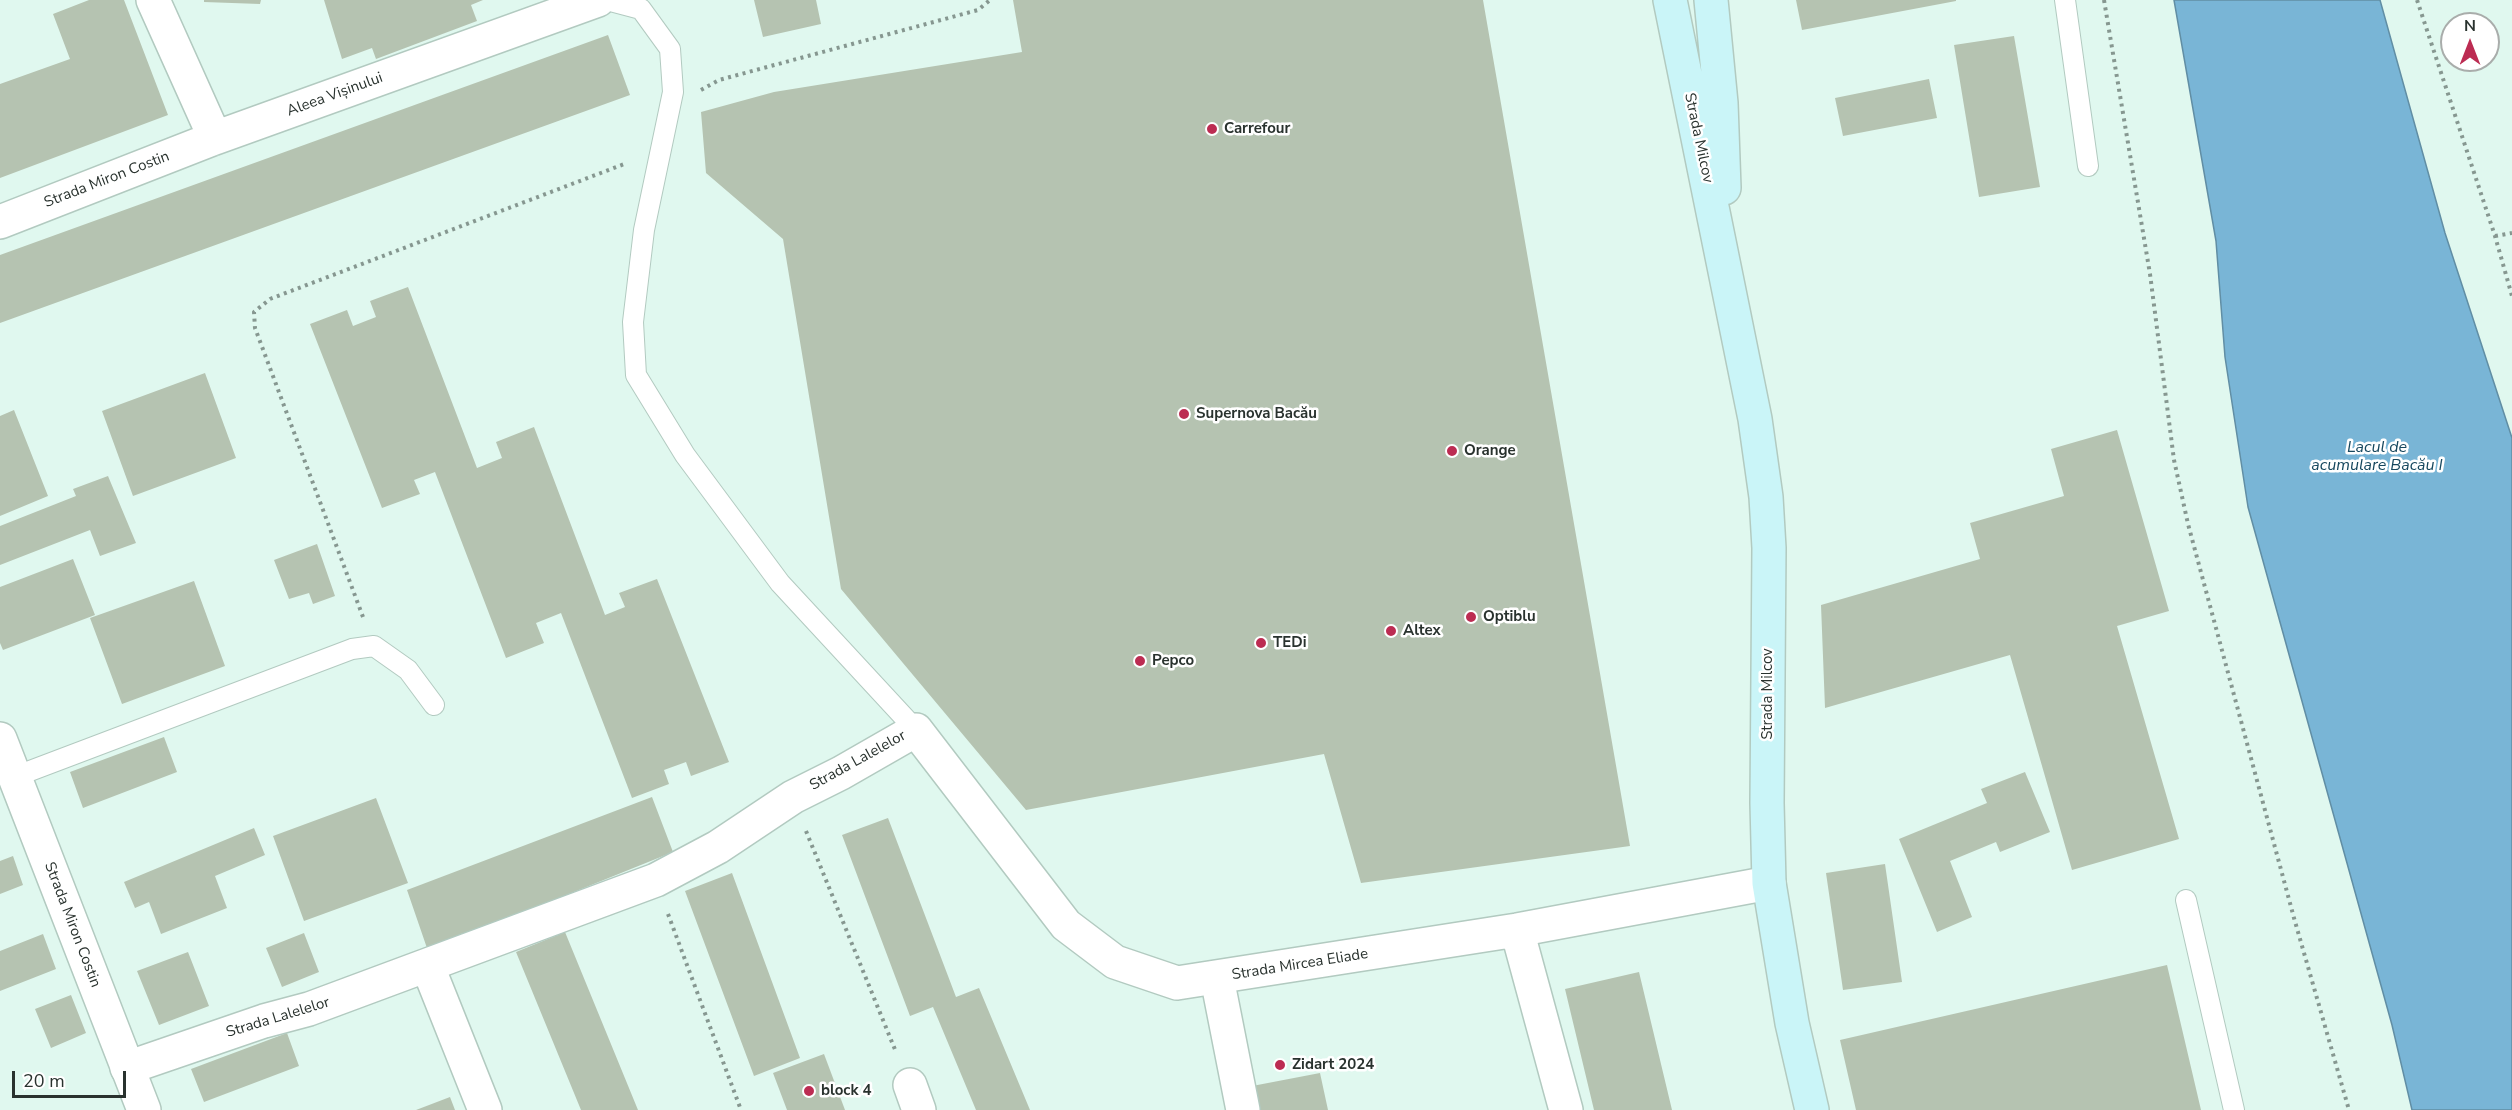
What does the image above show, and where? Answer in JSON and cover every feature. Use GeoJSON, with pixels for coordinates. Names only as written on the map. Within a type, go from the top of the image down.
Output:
{"type":"FeatureCollection","features":[{"type":"Feature","properties":{"kind":"main road","name":"Strada Milcov"},"geometry":{"type":"LineString","coordinates":[[1670,0],[1755,419],[1766,497],[1769,548],[1767,803],[1769,884],[1792,1023],[1812,1110]]}},
{"type":"Feature","properties":{"kind":"main road","name":"Strada Milcov"},"geometry":{"type":"LineString","coordinates":[[1711,0],[1721,103],[1727,277]]}},
{"type":"Feature","properties":{"kind":"street"},"geometry":{"type":"LineString","coordinates":[[153,0],[214,138]]}},
{"type":"Feature","properties":{"kind":"street","name":"Aleea Vișinului"},"geometry":{"type":"LineString","coordinates":[[214,138],[598,0]]}},
{"type":"Feature","properties":{"kind":"street","name":"Strada Miron Costin"},"geometry":{"type":"LineString","coordinates":[[0,222],[214,138]]}},
{"type":"Feature","properties":{"kind":"street","name":"Strada Lalelelor"},"geometry":{"type":"LineString","coordinates":[[127,1068],[264,1021],[309,1009],[428,967],[656,880],[718,847],[793,797],[841,773],[916,730],[1066,925],[1115,962],[1177,983],[1217,978]]}},
{"type":"Feature","properties":{"kind":"street","name":"Strada Miron Costin"},"geometry":{"type":"LineString","coordinates":[[0,739],[144,1110]]}},
{"type":"Feature","properties":{"kind":"street","name":"Strada Mircea Eliade"},"geometry":{"type":"LineString","coordinates":[[1243,1110],[1217,978],[1517,930],[1769,884]]}},
{"type":"Feature","properties":{"kind":"street"},"geometry":{"type":"LineString","coordinates":[[1517,930],[1566,1110]]}},
{"type":"Feature","properties":{"kind":"street"},"geometry":{"type":"LineString","coordinates":[[428,967],[485,1110]]}},
{"type":"Feature","properties":{"kind":"lane"},"geometry":{"type":"LineString","coordinates":[[607,0],[641,9],[670,49],[673,92],[644,230],[633,322],[636,375],[685,455],[780,583],[916,730]]}},
{"type":"Feature","properties":{"kind":"lane"},"geometry":{"type":"LineString","coordinates":[[2065,0],[2088,166]]}},
{"type":"Feature","properties":{"kind":"lane"},"geometry":{"type":"LineString","coordinates":[[14,777],[352,650],[374,646],[408,670],[434,705]]}},
{"type":"Feature","properties":{"kind":"lane"},"geometry":{"type":"LineString","coordinates":[[2186,900],[2234,1110]]}},
{"type":"Feature","properties":{"kind":"path"},"geometry":{"type":"LineString","coordinates":[[698,92],[719,80],[978,10],[990,0]]}},
{"type":"Feature","properties":{"kind":"path"},"geometry":{"type":"LineString","coordinates":[[2104,0],[2150,274],[2174,460],[2186,514],[2294,918],[2349,1110]]}},
{"type":"Feature","properties":{"kind":"path"},"geometry":{"type":"LineString","coordinates":[[2417,0],[2495,236],[2512,296]]}},
{"type":"Feature","properties":{"kind":"path"},"geometry":{"type":"LineString","coordinates":[[374,646],[255,328],[254,312],[270,299],[594,176],[629,162],[662,143]]}},
{"type":"Feature","properties":{"kind":"path"},"geometry":{"type":"LineString","coordinates":[[2495,236],[2512,233]]}},
{"type":"Feature","properties":{"kind":"path"},"geometry":{"type":"LineString","coordinates":[[793,797],[914,1097]]}},
{"type":"Feature","properties":{"kind":"path"},"geometry":{"type":"LineString","coordinates":[[656,880],[741,1110]]}},
{"type":"Feature","properties":{"kind":"water","name":"Lacul de acumulare Bacău I"},"geometry":{"type":"Polygon","coordinates":[[[2174,0],[2380,0],[2445,233],[2512,438],[2512,1110],[2412,1110],[2392,1025],[2248,507],[2225,357],[2216,241],[2174,0]]]}},
{"type":"Feature","properties":{"kind":"building"},"geometry":{"type":"Polygon","coordinates":[[[89,0],[124,0],[168,115],[0,178],[0,84],[70,59],[53,14],[89,0]]]}},
{"type":"Feature","properties":{"kind":"building"},"geometry":{"type":"Polygon","coordinates":[[[204,0],[261,0],[260,4],[204,2],[204,0]]]}},
{"type":"Feature","properties":{"kind":"building"},"geometry":{"type":"Polygon","coordinates":[[[324,0],[483,0],[471,5],[477,21],[376,59],[372,48],[342,59],[324,0]]]}},
{"type":"Feature","properties":{"kind":"building"},"geometry":{"type":"Polygon","coordinates":[[[754,0],[816,0],[821,24],[763,37],[754,0]]]}},
{"type":"Feature","properties":{"kind":"building","name":"Supernova Bacău"},"geometry":{"type":"Polygon","coordinates":[[[1013,0],[1483,0],[1630,846],[1361,883],[1324,754],[1026,810],[841,589],[783,239],[706,173],[701,112],[774,92],[1022,52],[1013,0]]]}},
{"type":"Feature","properties":{"kind":"building"},"geometry":{"type":"Polygon","coordinates":[[[1796,0],[1956,0],[1956,1],[1802,30],[1796,0]]]}},
{"type":"Feature","properties":{"kind":"building"},"geometry":{"type":"Polygon","coordinates":[[[608,35],[630,95],[0,323],[0,255],[608,35]]]}},
{"type":"Feature","properties":{"kind":"building"},"geometry":{"type":"Polygon","coordinates":[[[2014,36],[2040,187],[1979,197],[1954,45],[2014,36]]]}},
{"type":"Feature","properties":{"kind":"building"},"geometry":{"type":"Polygon","coordinates":[[[1929,79],[1937,118],[1843,136],[1835,98],[1929,79]]]}},
{"type":"Feature","properties":{"kind":"building"},"geometry":{"type":"Polygon","coordinates":[[[408,287],[477,468],[502,458],[496,442],[534,427],[605,615],[625,607],[619,593],[657,579],[729,762],[691,776],[686,762],[664,770],[669,784],[632,798],[561,613],[536,623],[544,643],[506,658],[435,472],[414,480],[420,494],[382,508],[310,324],[347,310],[353,326],[376,317],[370,301],[408,287]]]}},
{"type":"Feature","properties":{"kind":"building"},"geometry":{"type":"Polygon","coordinates":[[[205,373],[236,458],[133,496],[102,411],[205,373]]]}},
{"type":"Feature","properties":{"kind":"building"},"geometry":{"type":"Polygon","coordinates":[[[14,410],[48,496],[0,516],[0,416],[14,410]]]}},
{"type":"Feature","properties":{"kind":"building"},"geometry":{"type":"Polygon","coordinates":[[[2117,430],[2169,611],[2117,626],[2179,839],[2072,870],[2010,655],[1825,708],[1821,605],[1980,559],[1970,523],[2064,496],[2051,449],[2117,430]]]}},
{"type":"Feature","properties":{"kind":"building"},"geometry":{"type":"Polygon","coordinates":[[[108,476],[136,543],[100,556],[90,530],[0,565],[0,526],[76,496],[73,489],[108,476]]]}},
{"type":"Feature","properties":{"kind":"building"},"geometry":{"type":"Polygon","coordinates":[[[317,544],[335,596],[313,604],[309,593],[289,599],[274,560],[317,544]]]}},
{"type":"Feature","properties":{"kind":"building"},"geometry":{"type":"Polygon","coordinates":[[[73,559],[95,615],[3,650],[0,643],[0,587],[73,559]]]}},
{"type":"Feature","properties":{"kind":"building"},"geometry":{"type":"Polygon","coordinates":[[[194,581],[225,666],[122,704],[90,618],[194,581]]]}},
{"type":"Feature","properties":{"kind":"building"},"geometry":{"type":"Polygon","coordinates":[[[164,737],[177,772],[83,808],[70,772],[164,737]]]}},
{"type":"Feature","properties":{"kind":"building"},"geometry":{"type":"Polygon","coordinates":[[[2025,772],[2050,832],[2000,852],[1996,842],[1950,861],[1972,917],[1937,932],[1899,839],[1987,803],[1981,789],[2025,772]]]}},
{"type":"Feature","properties":{"kind":"building"},"geometry":{"type":"Polygon","coordinates":[[[652,797],[673,852],[428,951],[407,890],[652,797]]]}},
{"type":"Feature","properties":{"kind":"building"},"geometry":{"type":"Polygon","coordinates":[[[376,798],[408,883],[304,921],[273,836],[376,798]]]}},
{"type":"Feature","properties":{"kind":"building"},"geometry":{"type":"Polygon","coordinates":[[[888,818],[956,997],[979,988],[1030,1110],[976,1110],[933,1007],[910,1016],[842,835],[888,818]]]}},
{"type":"Feature","properties":{"kind":"building"},"geometry":{"type":"Polygon","coordinates":[[[254,828],[265,855],[215,876],[227,908],[161,934],[149,902],[135,908],[124,882],[254,828]]]}},
{"type":"Feature","properties":{"kind":"building"},"geometry":{"type":"Polygon","coordinates":[[[13,856],[23,885],[0,894],[0,861],[13,856]]]}},
{"type":"Feature","properties":{"kind":"building"},"geometry":{"type":"Polygon","coordinates":[[[1885,864],[1902,982],[1843,990],[1826,873],[1885,864]]]}},
{"type":"Feature","properties":{"kind":"building"},"geometry":{"type":"Polygon","coordinates":[[[732,873],[800,1058],[754,1076],[685,891],[732,873]]]}},
{"type":"Feature","properties":{"kind":"building"},"geometry":{"type":"Polygon","coordinates":[[[565,932],[638,1110],[581,1110],[516,952],[565,932]]]}},
{"type":"Feature","properties":{"kind":"building"},"geometry":{"type":"Polygon","coordinates":[[[304,933],[319,972],[282,987],[266,948],[304,933]]]}},
{"type":"Feature","properties":{"kind":"building"},"geometry":{"type":"Polygon","coordinates":[[[43,934],[56,969],[0,991],[0,951],[43,934]]]}},
{"type":"Feature","properties":{"kind":"building"},"geometry":{"type":"Polygon","coordinates":[[[188,952],[209,1006],[159,1025],[137,971],[188,952]]]}},
{"type":"Feature","properties":{"kind":"building"},"geometry":{"type":"Polygon","coordinates":[[[2167,965],[2201,1110],[1856,1110],[1840,1040],[2167,965]]]}},
{"type":"Feature","properties":{"kind":"building"},"geometry":{"type":"Polygon","coordinates":[[[1639,972],[1672,1110],[1594,1110],[1565,989],[1639,972]]]}},
{"type":"Feature","properties":{"kind":"building"},"geometry":{"type":"Polygon","coordinates":[[[71,995],[86,1033],[51,1048],[35,1009],[71,995]]]}},
{"type":"Feature","properties":{"kind":"building"},"geometry":{"type":"Polygon","coordinates":[[[287,1033],[299,1066],[204,1102],[191,1069],[287,1033]]]}},
{"type":"Feature","properties":{"kind":"building","name":"block 4"},"geometry":{"type":"Polygon","coordinates":[[[824,1054],[845,1110],[787,1110],[773,1073],[824,1054]]]}},
{"type":"Feature","properties":{"kind":"building"},"geometry":{"type":"Polygon","coordinates":[[[1320,1073],[1328,1110],[1252,1110],[1247,1087],[1320,1073]]]}},
{"type":"Feature","properties":{"kind":"building"},"geometry":{"type":"Polygon","coordinates":[[[450,1097],[455,1110],[416,1110],[450,1097]]]}},
{"type":"Feature","properties":{"kind":"place","name":"Carrefour"},"geometry":{"type":"Point","coordinates":[1212,129]}},
{"type":"Feature","properties":{"kind":"place","name":"Supernova Bacău"},"geometry":{"type":"Point","coordinates":[1184,414]}},
{"type":"Feature","properties":{"kind":"place","name":"Orange"},"geometry":{"type":"Point","coordinates":[1452,451]}},
{"type":"Feature","properties":{"kind":"place","name":"Optiblu"},"geometry":{"type":"Point","coordinates":[1471,617]}},
{"type":"Feature","properties":{"kind":"place","name":"Altex"},"geometry":{"type":"Point","coordinates":[1391,631]}},
{"type":"Feature","properties":{"kind":"place","name":"TEDi"},"geometry":{"type":"Point","coordinates":[1261,643]}},
{"type":"Feature","properties":{"kind":"place","name":"Pepco"},"geometry":{"type":"Point","coordinates":[1140,661]}},
{"type":"Feature","properties":{"kind":"place","name":"Zidart 2024"},"geometry":{"type":"Point","coordinates":[1280,1065]}},
{"type":"Feature","properties":{"kind":"place","name":"block 4"},"geometry":{"type":"Point","coordinates":[809,1091]}}]}
